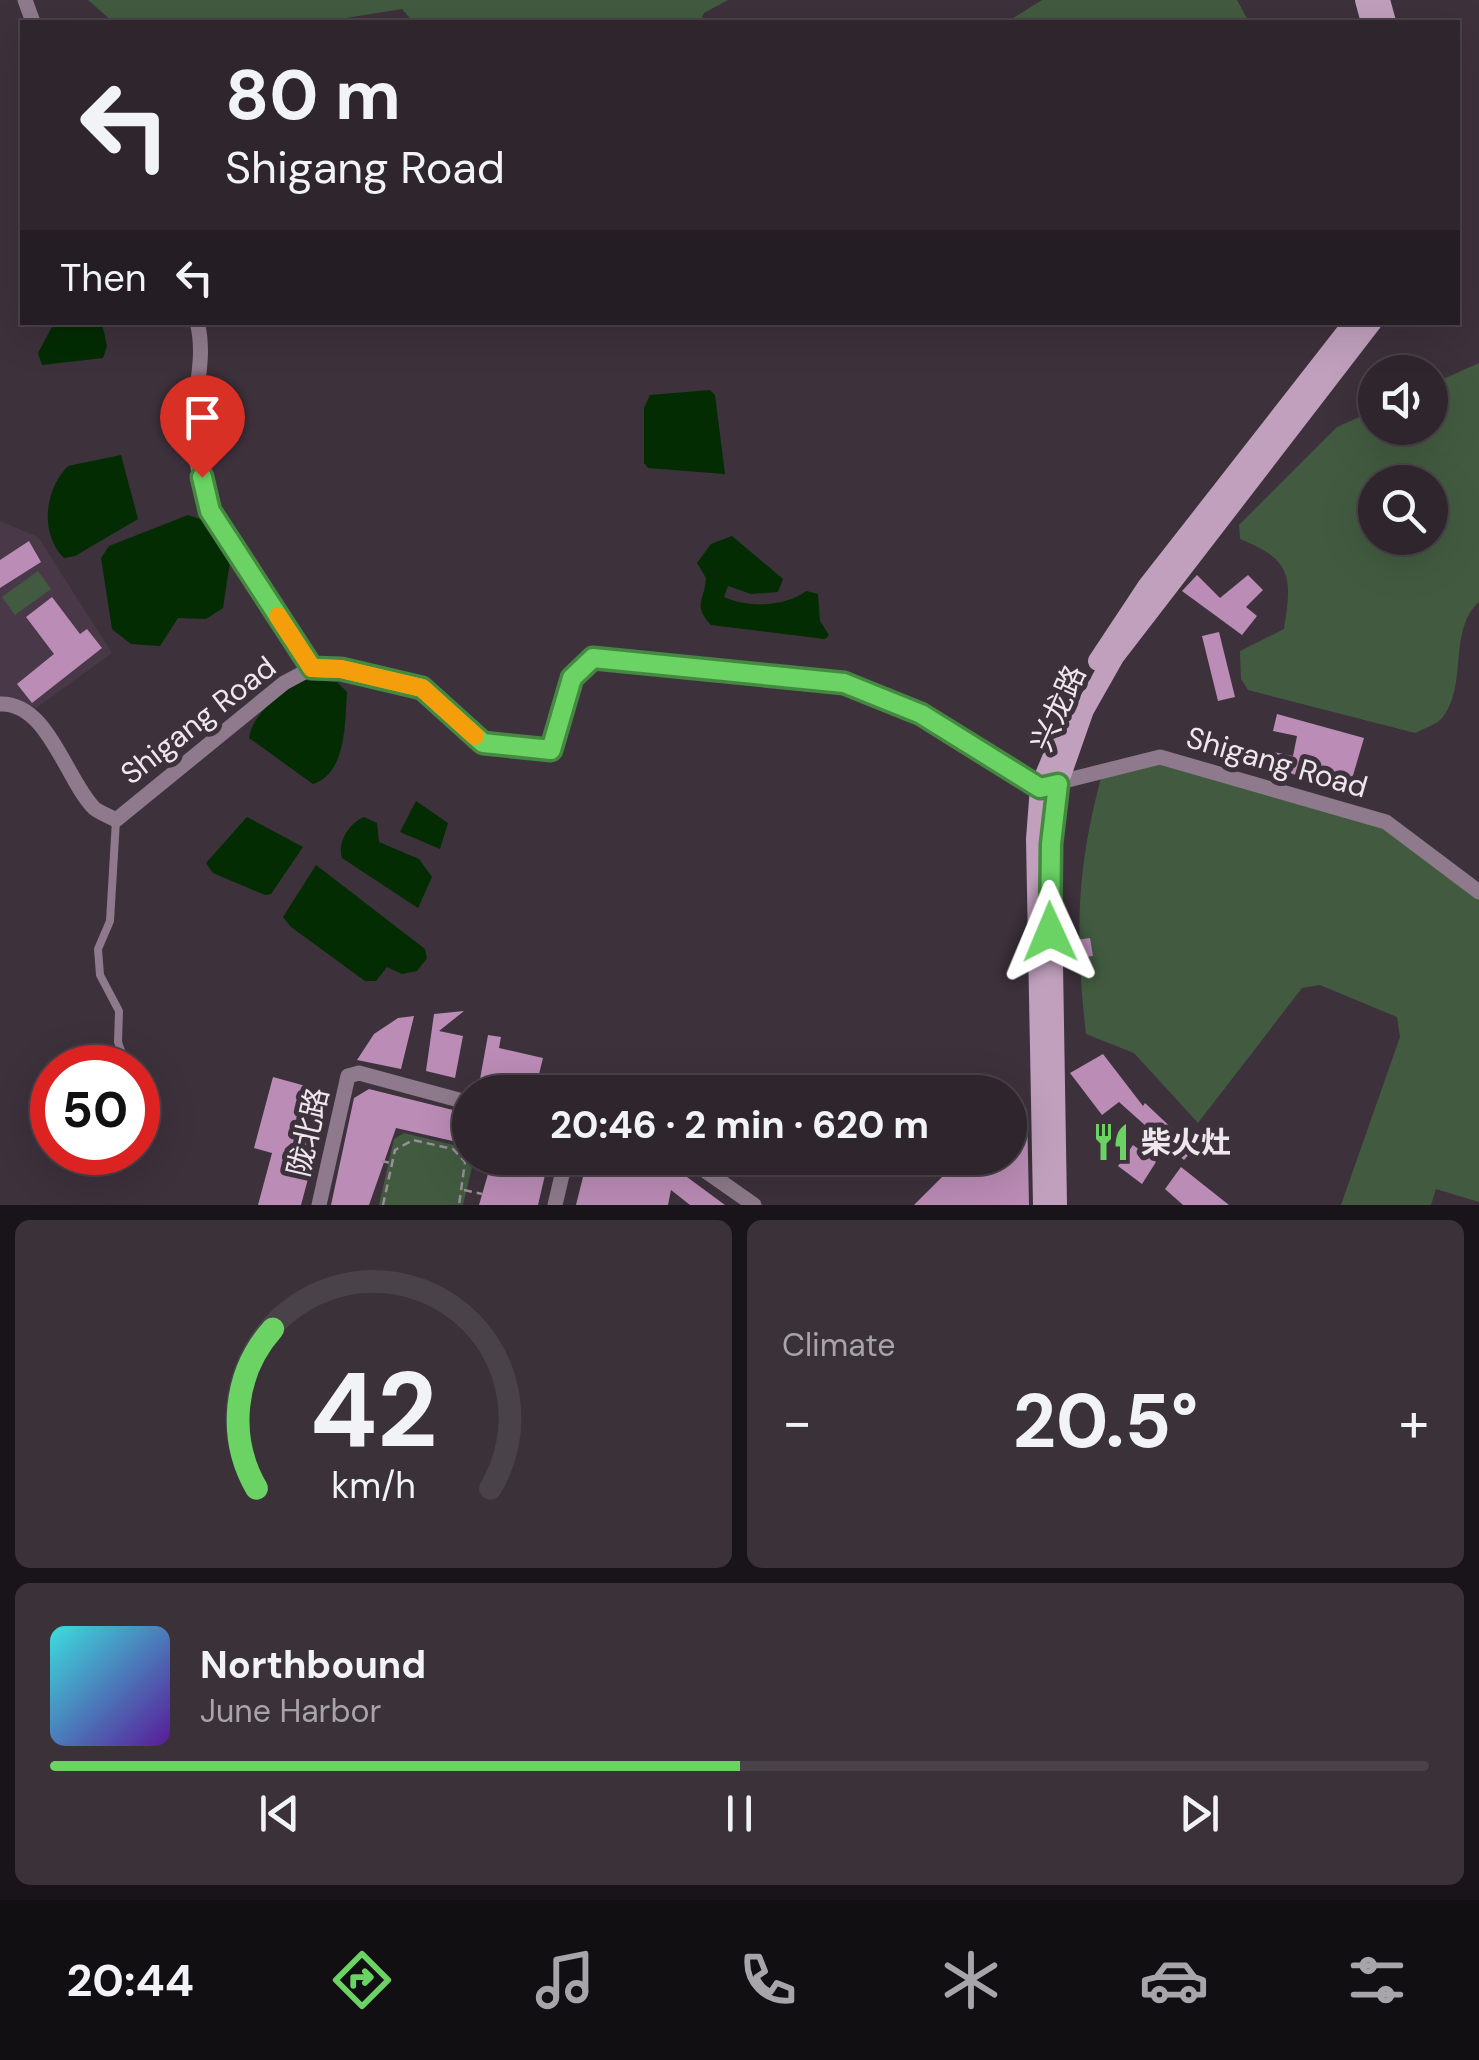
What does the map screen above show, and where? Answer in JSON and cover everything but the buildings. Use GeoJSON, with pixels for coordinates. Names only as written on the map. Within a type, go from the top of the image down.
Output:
{"type":"FeatureCollection","features":[{"type":"Feature","properties":{"kind":"main road","name":"兴龙路"},"geometry":{"type":"LineString","coordinates":[[1042,1205],[1034,892],[1049,786],[1073,707],[1114,634],[1352,325]]}},
{"type":"Feature","properties":{"kind":"main road","name":"兴龙路"},"geometry":{"type":"LineString","coordinates":[[1057,1205],[1049,786],[1114,657],[1370,325]]}},
{"type":"Feature","properties":{"kind":"street"},"geometry":{"type":"LineString","coordinates":[[198,325],[202,342],[194,443],[210,511],[312,668]]}},
{"type":"Feature","properties":{"kind":"street","name":"Shigang Road"},"geometry":{"type":"LineString","coordinates":[[0,704],[22,708],[36,721],[95,810],[116,820],[284,683],[312,668],[341,669],[422,688],[483,743],[551,750],[572,678],[593,658],[844,683],[921,714],[1049,786],[1160,756],[1386,822],[1479,892]]}},
{"type":"Feature","properties":{"kind":"street","name":"陇北路"},"geometry":{"type":"LineString","coordinates":[[319,1205],[348,1076],[353,1073],[452,1098]]}},
{"type":"Feature","properties":{"kind":"street"},"geometry":{"type":"LineString","coordinates":[[555,1205],[562,1175]]}},
{"type":"Feature","properties":{"kind":"street"},"geometry":{"type":"LineString","coordinates":[[711,1175],[754,1205]]}},
{"type":"Feature","properties":{"kind":"lane"},"geometry":{"type":"LineString","coordinates":[[116,820],[110,921],[98,949],[100,975],[119,1011],[119,1045]]}},
{"type":"Feature","properties":{"kind":"path"},"geometry":{"type":"LineString","coordinates":[[383,1205],[395,1150],[406,1140],[453,1148],[465,1162],[459,1205]]}},
{"type":"Feature","properties":{"kind":"path"},"geometry":{"type":"LineString","coordinates":[[381,1161],[392,1163]]}},
{"type":"Feature","properties":{"kind":"path"},"geometry":{"type":"LineString","coordinates":[[463,1190],[482,1194]]}},
{"type":"Feature","properties":{"kind":"shaded area"},"geometry":{"type":"Polygon","coordinates":[[[88,0],[728,0],[704,13],[701,20],[411,20],[402,9],[333,20],[111,20],[88,0]]]}},
{"type":"Feature","properties":{"kind":"shaded area"},"geometry":{"type":"Polygon","coordinates":[[[1042,0],[1237,0],[1248,20],[1010,20],[1042,0]]]}},
{"type":"Feature","properties":{"kind":"shaded area"},"geometry":{"type":"Polygon","coordinates":[[[53,325],[102,325],[107,346],[103,358],[42,365],[38,353],[53,325]]]}},
{"type":"Feature","properties":{"kind":"shaded area"},"geometry":{"type":"Polygon","coordinates":[[[1479,363],[1479,602],[1464,627],[1450,704],[1443,717],[1415,733],[1248,690],[1241,679],[1240,651],[1284,629],[1288,584],[1279,563],[1240,539],[1239,525],[1337,427],[1358,418],[1358,445],[1448,445],[1448,377],[1479,363]]]}},
{"type":"Feature","properties":{"kind":"shaded area"},"geometry":{"type":"Polygon","coordinates":[[[710,390],[715,395],[725,474],[648,468],[644,463],[644,408],[650,395],[710,390]]]}},
{"type":"Feature","properties":{"kind":"shaded area"},"geometry":{"type":"Polygon","coordinates":[[[121,455],[138,519],[75,556],[64,558],[48,524],[50,499],[60,476],[68,466],[121,455]]]}},
{"type":"Feature","properties":{"kind":"shaded area"},"geometry":{"type":"Polygon","coordinates":[[[188,515],[209,522],[230,561],[223,608],[206,619],[178,618],[160,646],[131,644],[112,629],[101,558],[109,546],[188,515]]]}},
{"type":"Feature","properties":{"kind":"shaded area"},"geometry":{"type":"Polygon","coordinates":[[[0,521],[38,537],[112,653],[28,714],[0,704],[0,521]]]}},
{"type":"Feature","properties":{"kind":"shaded area"},"geometry":{"type":"Polygon","coordinates":[[[732,536],[783,579],[778,592],[751,594],[728,586],[724,597],[766,604],[806,591],[818,594],[820,621],[829,635],[825,639],[711,625],[702,612],[706,578],[697,563],[711,544],[732,536]]]}},
{"type":"Feature","properties":{"kind":"shaded area"},"geometry":{"type":"Polygon","coordinates":[[[38,571],[51,589],[15,615],[2,597],[38,571]]]}},
{"type":"Feature","properties":{"kind":"shaded area"},"geometry":{"type":"Polygon","coordinates":[[[303,680],[337,682],[347,692],[338,758],[324,778],[313,784],[249,738],[262,712],[303,680]]]}},
{"type":"Feature","properties":{"kind":"shaded area"},"geometry":{"type":"Polygon","coordinates":[[[1160,757],[1386,822],[1479,892],[1479,1202],[1436,1189],[1431,1205],[1341,1205],[1400,1037],[1397,1017],[1320,985],[1302,988],[1198,1123],[1134,1053],[1086,1034],[1080,902],[1087,839],[1103,771],[1160,757]]]}},
{"type":"Feature","properties":{"kind":"shaded area"},"geometry":{"type":"Polygon","coordinates":[[[416,801],[448,823],[440,849],[400,832],[416,801]]]}},
{"type":"Feature","properties":{"kind":"shaded area"},"geometry":{"type":"Polygon","coordinates":[[[247,817],[303,847],[271,894],[213,873],[206,863],[247,817]]]}},
{"type":"Feature","properties":{"kind":"shaded area"},"geometry":{"type":"Polygon","coordinates":[[[364,817],[377,823],[379,842],[419,859],[432,877],[418,908],[342,858],[346,834],[364,817]]]}},
{"type":"Feature","properties":{"kind":"shaded area"},"geometry":{"type":"Polygon","coordinates":[[[316,865],[425,949],[427,958],[417,971],[402,974],[387,967],[376,981],[365,981],[291,927],[283,917],[316,865]]]}},
{"type":"Feature","properties":{"kind":"shaded area"},"geometry":{"type":"Polygon","coordinates":[[[404,1133],[452,1145],[452,1175],[470,1175],[463,1205],[379,1205],[394,1139],[404,1133]]]}},
{"type":"Feature","properties":{"kind":"slow traffic"},"geometry":{"type":"LineString","coordinates":[[278,616],[312,668],[341,669],[422,688],[475,736]]}},
{"type":"Feature","properties":{"kind":"place","name":"柴火灶"},"geometry":{"type":"Point","coordinates":[1111,1142]}},
{"type":"Feature","properties":{"kind":"route"},"geometry":{"type":"LineString","coordinates":[[202,477],[210,511],[312,668],[341,669],[422,688],[483,743],[551,750],[572,678],[593,658],[844,683],[921,714],[1040,788],[1058,784],[1051,844],[1050,932]]}}]}
